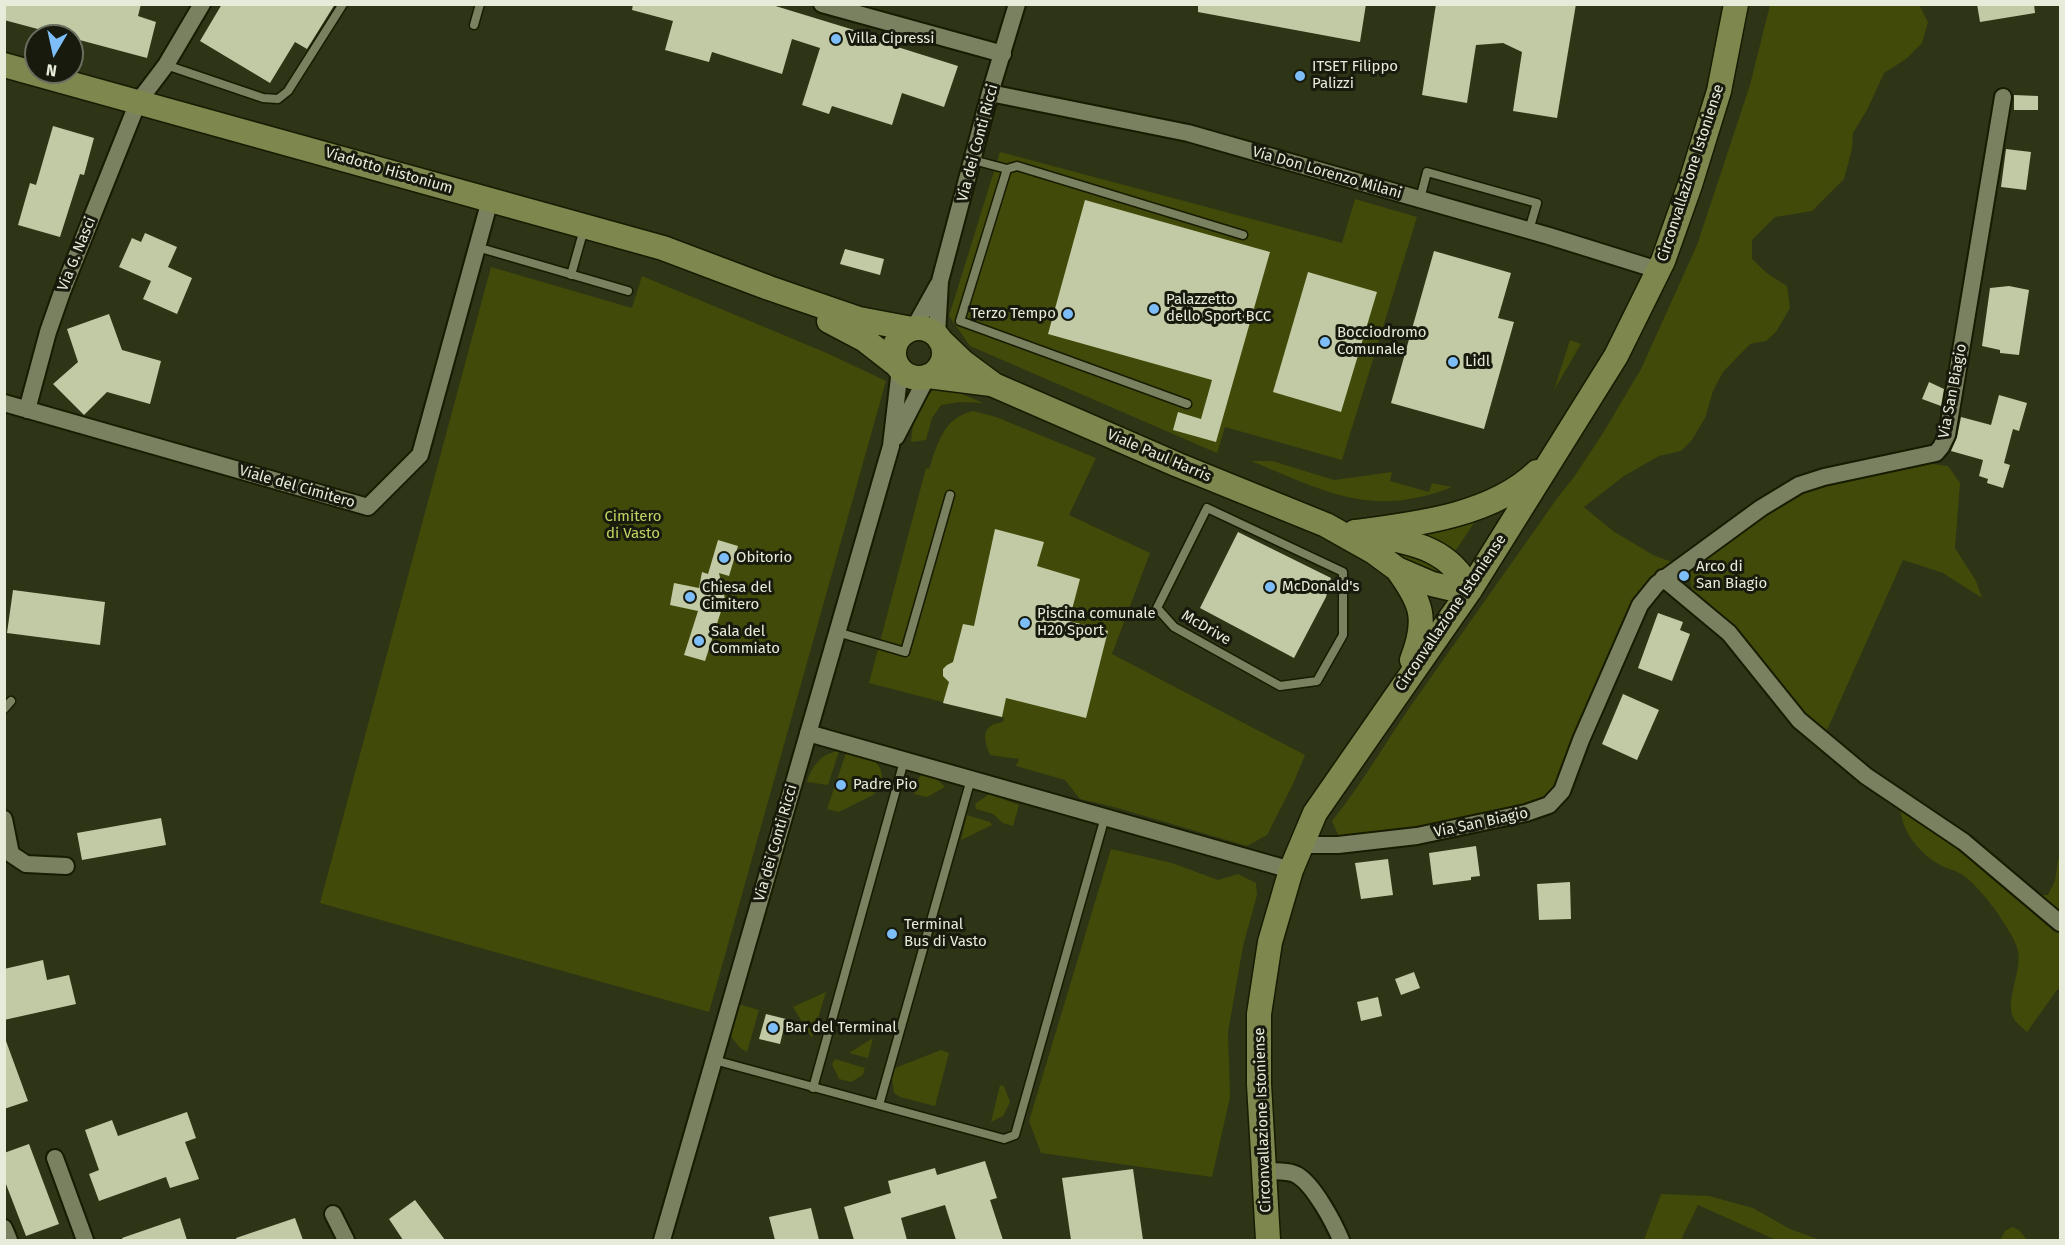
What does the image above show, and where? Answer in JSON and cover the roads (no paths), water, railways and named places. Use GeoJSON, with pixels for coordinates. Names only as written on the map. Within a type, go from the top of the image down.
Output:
{"type":"FeatureCollection","features":[{"type":"Feature","properties":{"kind":"main road","name":"Circonvallazione Istoniense"},"geometry":{"type":"LineString","coordinates":[[1268,1240],[1259,1084],[1259,1014],[1270,942],[1300,844],[1315,813],[1470,590],[1616,356],[1658,270],[1690,185],[1719,91],[1736,4]]}},
{"type":"Feature","properties":{"kind":"main road","name":"Viadotto Histonium"},"geometry":{"type":"LineString","coordinates":[[4,65],[585,225],[693,258],[858,319],[913,329]]}},
{"type":"Feature","properties":{"kind":"main road","name":"Viadotto Histonium"},"geometry":{"type":"LineString","coordinates":[[769,288],[801,308],[865,340],[898,367]]}},
{"type":"Feature","properties":{"kind":"main road"},"geometry":{"type":"LineString","coordinates":[[913,329],[926,329],[938,338],[944,354],[943,361],[940,367],[928,377],[912,377],[898,367],[894,354],[896,343],[902,335],[913,329]]}},
{"type":"Feature","properties":{"kind":"main road","name":"Viale Paul Harris"},"geometry":{"type":"LineString","coordinates":[[938,338],[963,362],[993,385],[1178,465],[1326,525],[1397,568],[1432,584],[1470,590]]}},
{"type":"Feature","properties":{"kind":"main road","name":"Viale Paul Harris"},"geometry":{"type":"LineString","coordinates":[[928,377],[993,385]]}},
{"type":"Feature","properties":{"kind":"main road","name":"Viale Paul Harris"},"geometry":{"type":"LineString","coordinates":[[1355,532],[1442,519],[1473,509],[1527,482],[1552,458]]}},
{"type":"Feature","properties":{"kind":"main road","name":"Viale Paul Harris"},"geometry":{"type":"LineString","coordinates":[[1326,525],[1395,539],[1426,548],[1446,559],[1462,574],[1470,590]]}},
{"type":"Feature","properties":{"kind":"main road","name":"Viale Paul Harris"},"geometry":{"type":"LineString","coordinates":[[1396,694],[1413,658],[1422,629],[1419,604],[1414,591],[1397,568]]}},
{"type":"Feature","properties":{"kind":"street","name":"Via G. Nasci"},"geometry":{"type":"LineString","coordinates":[[27,410],[48,332],[62,292],[138,102],[166,65],[202,4]]}},
{"type":"Feature","properties":{"kind":"street","name":"Via dei Conti Ricci"},"geometry":{"type":"LineString","coordinates":[[938,338],[940,281],[990,93],[1017,4]]}},
{"type":"Feature","properties":{"kind":"street"},"geometry":{"type":"LineString","coordinates":[[826,5],[1003,54]]}},
{"type":"Feature","properties":{"kind":"street","name":"Via Don Lorenzo Milani"},"geometry":{"type":"LineString","coordinates":[[990,93],[1188,133],[1529,230],[1658,270]]}},
{"type":"Feature","properties":{"kind":"street","name":"Via San Biagio"},"geometry":{"type":"LineString","coordinates":[[1300,844],[1338,845],[1418,837],[1516,816],[1549,805],[1562,791],[1581,740],[1640,605],[1646,595],[1664,578],[1761,508],[1799,484],[1936,453],[1947,435],[2003,97]]}},
{"type":"Feature","properties":{"kind":"street","name":"Viale del Cimitero"},"geometry":{"type":"LineString","coordinates":[[4,403],[368,507],[420,455],[490,200]]}},
{"type":"Feature","properties":{"kind":"street","name":"Via dei Conti Ricci"},"geometry":{"type":"LineString","coordinates":[[913,329],[940,281]]}},
{"type":"Feature","properties":{"kind":"street","name":"Via dei Conti Ricci"},"geometry":{"type":"LineString","coordinates":[[662,1240],[891,446],[898,367]]}},
{"type":"Feature","properties":{"kind":"street","name":"Via dei Conti Ricci"},"geometry":{"type":"LineString","coordinates":[[891,446],[928,377]]}},
{"type":"Feature","properties":{"kind":"street"},"geometry":{"type":"LineString","coordinates":[[1664,578],[1729,633],[1799,720],[1866,776],[1964,842],[2061,923]]}},
{"type":"Feature","properties":{"kind":"street"},"geometry":{"type":"LineString","coordinates":[[808,734],[1291,870]]}},
{"type":"Feature","properties":{"kind":"street"},"geometry":{"type":"LineString","coordinates":[[4,819],[11,854],[26,864],[66,866]]}},
{"type":"Feature","properties":{"kind":"street"},"geometry":{"type":"LineString","coordinates":[[55,1158],[85,1240]]}},
{"type":"Feature","properties":{"kind":"street"},"geometry":{"type":"LineString","coordinates":[[1264,1172],[1296,1175],[1310,1188],[1341,1240]]}},
{"type":"Feature","properties":{"kind":"street"},"geometry":{"type":"LineString","coordinates":[[333,1214],[346,1240]]}},
{"type":"Feature","properties":{"kind":"street"},"geometry":{"type":"LineString","coordinates":[[4,1228],[9,1240]]}},
{"type":"Feature","properties":{"kind":"lane"},"geometry":{"type":"LineString","coordinates":[[166,65],[263,98],[278,99],[288,91],[343,4]]}},
{"type":"Feature","properties":{"kind":"lane"},"geometry":{"type":"LineString","coordinates":[[474,25],[480,4]]}},
{"type":"Feature","properties":{"kind":"lane"},"geometry":{"type":"LineString","coordinates":[[973,160],[1007,169],[1017,166],[1243,235]]}},
{"type":"Feature","properties":{"kind":"lane"},"geometry":{"type":"LineString","coordinates":[[1007,169],[960,321],[1187,404]]}},
{"type":"Feature","properties":{"kind":"lane"},"geometry":{"type":"LineString","coordinates":[[1420,199],[1427,172],[1537,203],[1529,230]]}},
{"type":"Feature","properties":{"kind":"lane"},"geometry":{"type":"LineString","coordinates":[[571,275],[585,225]]}},
{"type":"Feature","properties":{"kind":"lane"},"geometry":{"type":"LineString","coordinates":[[477,248],[628,291]]}},
{"type":"Feature","properties":{"kind":"lane"},"geometry":{"type":"LineString","coordinates":[[837,632],[905,651],[950,495]]}},
{"type":"Feature","properties":{"kind":"lane","name":"McDrive"},"geometry":{"type":"LineString","coordinates":[[1207,508],[1343,572],[1343,635],[1317,681],[1280,686],[1174,627],[1157,608],[1207,508]]}},
{"type":"Feature","properties":{"kind":"lane"},"geometry":{"type":"LineString","coordinates":[[4,710],[11,701]]}},
{"type":"Feature","properties":{"kind":"lane"},"geometry":{"type":"LineString","coordinates":[[813,1088],[903,761]]}},
{"type":"Feature","properties":{"kind":"lane"},"geometry":{"type":"LineString","coordinates":[[879,1105],[971,779]]}},
{"type":"Feature","properties":{"kind":"lane"},"geometry":{"type":"LineString","coordinates":[[714,1060],[1004,1139],[1015,1135],[1106,817]]}},
{"type":"Feature","properties":{"kind":"place","name":"Villa Cipressi"},"geometry":{"type":"Point","coordinates":[836,39]}},
{"type":"Feature","properties":{"kind":"place","name":"ITSET Filippo Palizzi"},"geometry":{"type":"Point","coordinates":[1300,76]}},
{"type":"Feature","properties":{"kind":"place","name":"Palazzetto dello Sport BCC"},"geometry":{"type":"Point","coordinates":[1154,309]}},
{"type":"Feature","properties":{"kind":"place","name":"Terzo Tempo"},"geometry":{"type":"Point","coordinates":[1068,314]}},
{"type":"Feature","properties":{"kind":"place","name":"Bocciodromo Comunale"},"geometry":{"type":"Point","coordinates":[1325,342]}},
{"type":"Feature","properties":{"kind":"place","name":"Lidl"},"geometry":{"type":"Point","coordinates":[1453,362]}},
{"type":"Feature","properties":{"kind":"place","name":"Obitorio"},"geometry":{"type":"Point","coordinates":[724,558]}},
{"type":"Feature","properties":{"kind":"place","name":"Arco di San Biagio"},"geometry":{"type":"Point","coordinates":[1684,576]}},
{"type":"Feature","properties":{"kind":"place","name":"McDonald's"},"geometry":{"type":"Point","coordinates":[1270,587]}},
{"type":"Feature","properties":{"kind":"place","name":"Chiesa del Cimitero"},"geometry":{"type":"Point","coordinates":[690,597]}},
{"type":"Feature","properties":{"kind":"place","name":"Piscina comunale H20 Sport"},"geometry":{"type":"Point","coordinates":[1025,623]}},
{"type":"Feature","properties":{"kind":"place","name":"Sala del Commiato"},"geometry":{"type":"Point","coordinates":[699,641]}},
{"type":"Feature","properties":{"kind":"place","name":"Padre Pio"},"geometry":{"type":"Point","coordinates":[841,785]}},
{"type":"Feature","properties":{"kind":"place","name":"Terminal Bus di Vasto"},"geometry":{"type":"Point","coordinates":[892,934]}},
{"type":"Feature","properties":{"kind":"place","name":"Bar del Terminal"},"geometry":{"type":"Point","coordinates":[773,1028]}},
{"type":"Feature","properties":{"kind":"park label","name":"Cimitero di Vasto"},"geometry":{"type":"Point","coordinates":[633,526]}}]}
